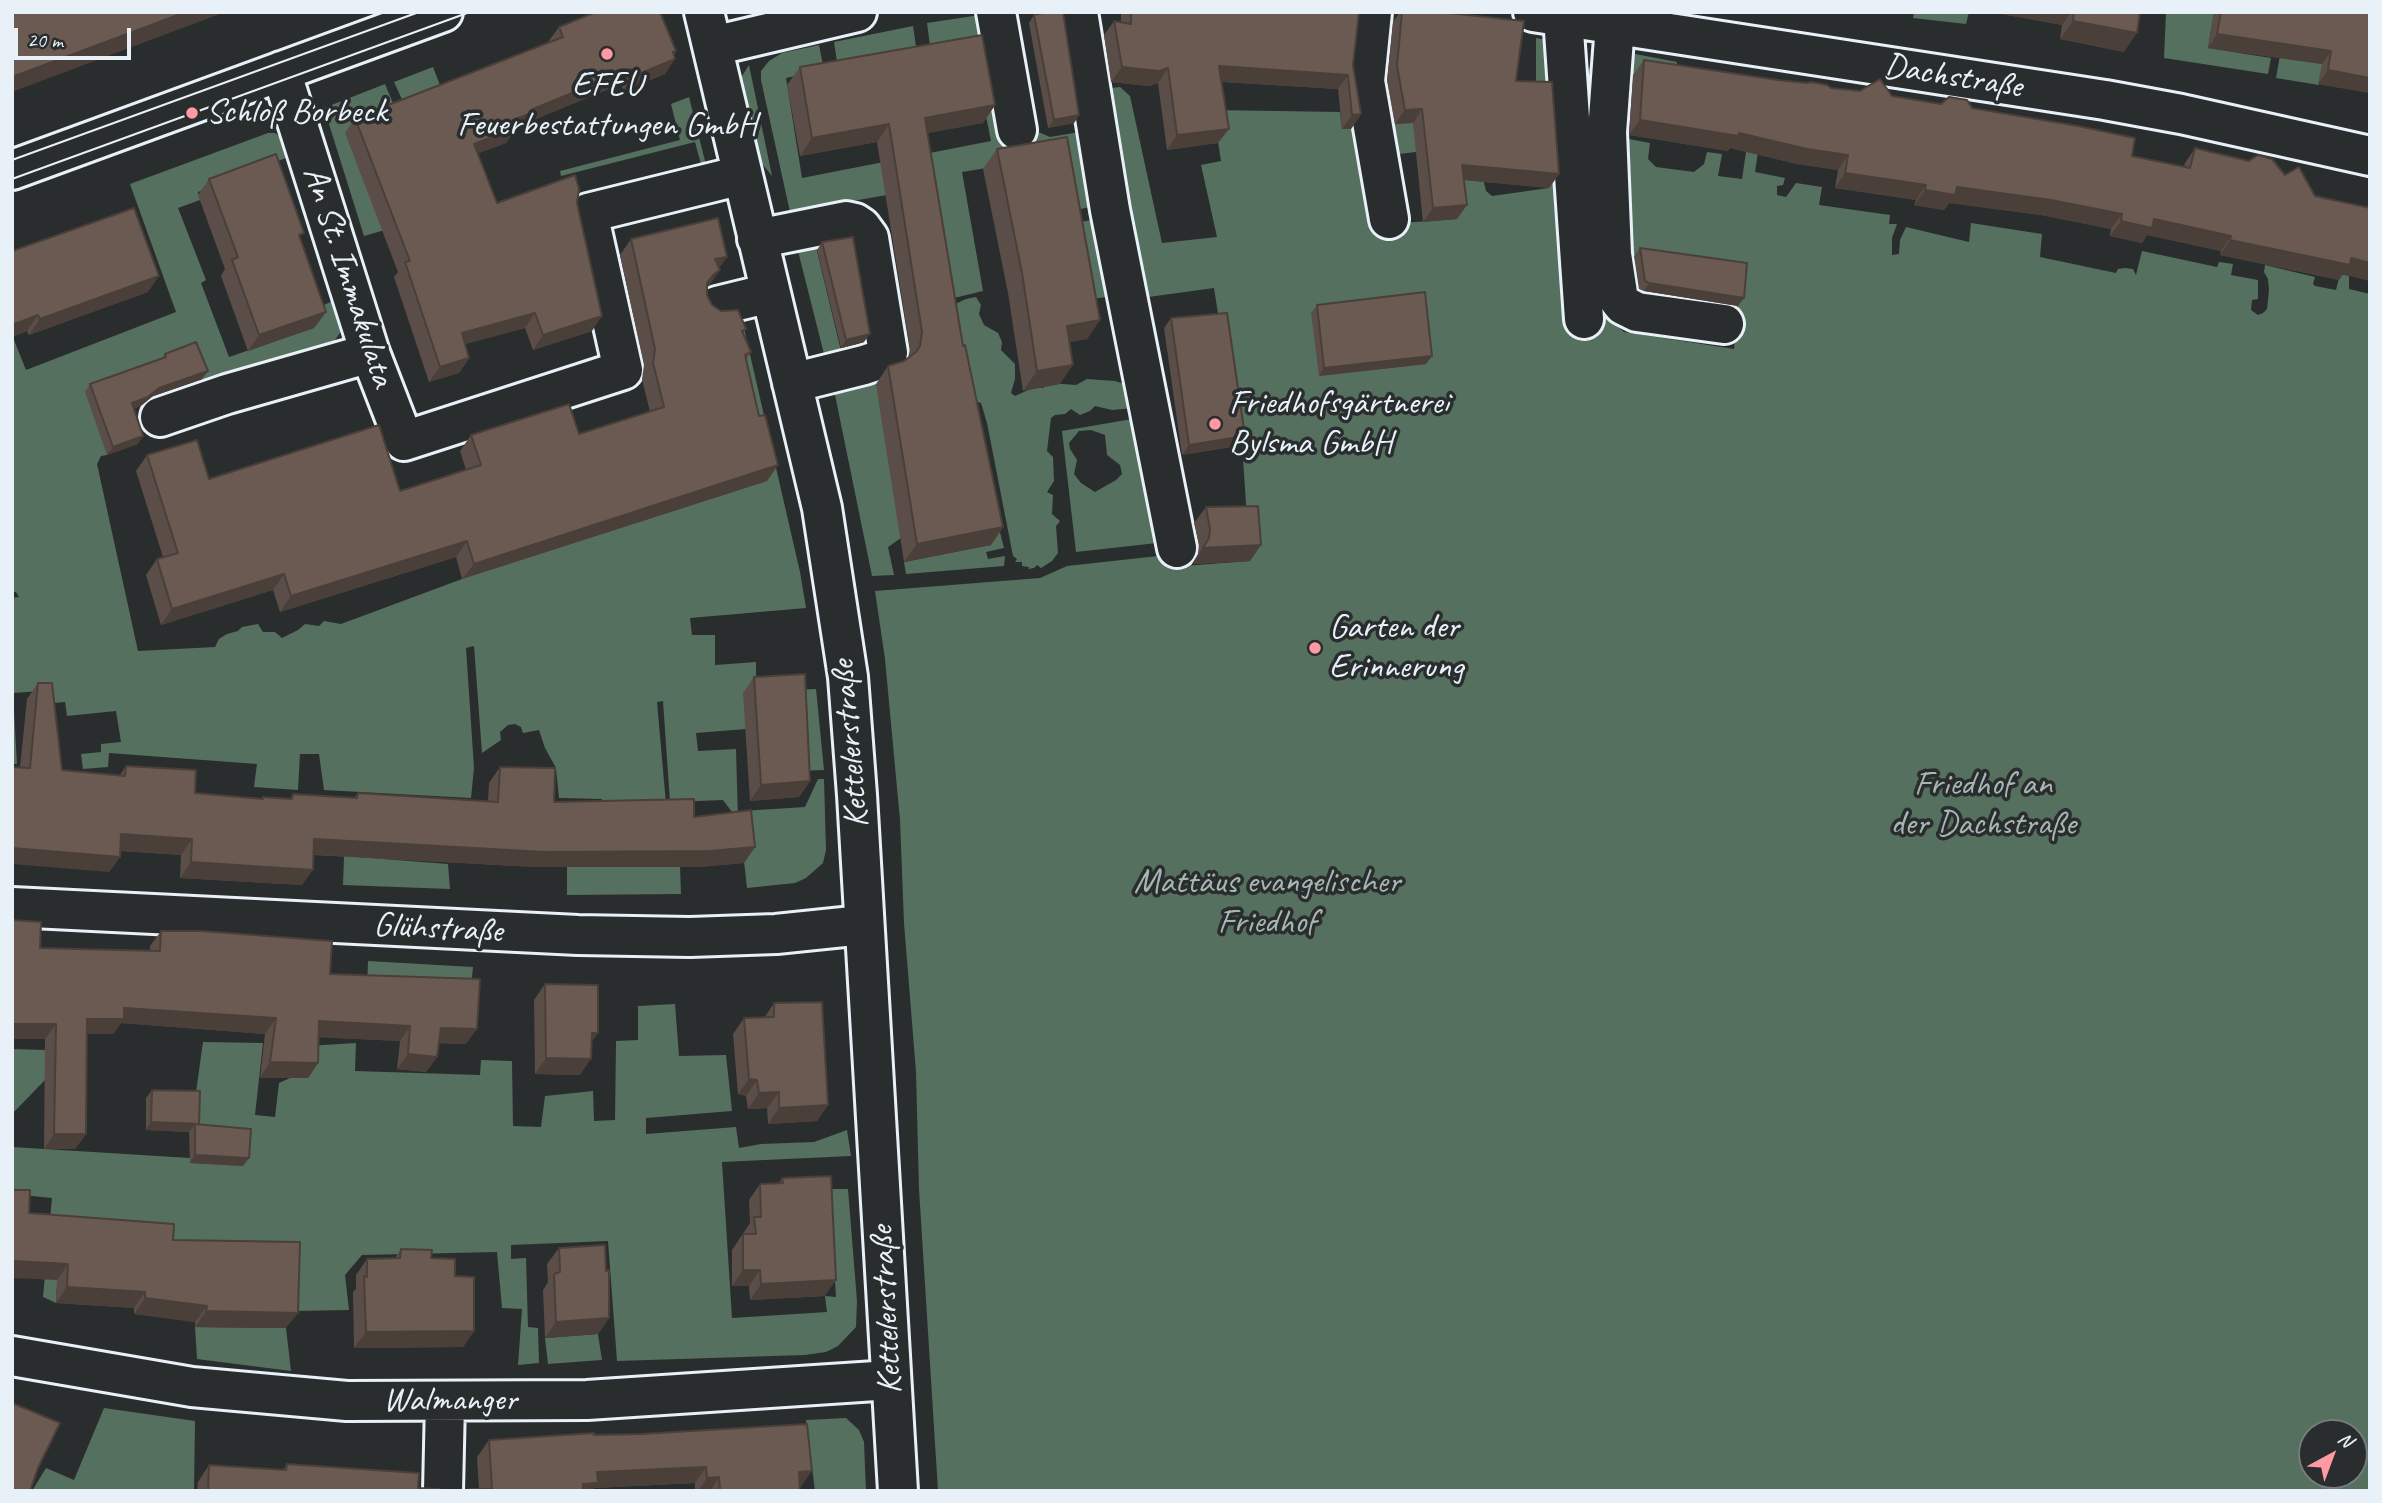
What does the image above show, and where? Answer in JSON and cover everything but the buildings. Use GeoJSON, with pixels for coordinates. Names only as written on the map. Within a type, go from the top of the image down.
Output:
{"type":"FeatureCollection","features":[{"type":"Feature","properties":{"kind":"street"},"geometry":{"type":"LineString","coordinates":[[12,170],[443,12]]}},
{"type":"Feature","properties":{"kind":"street"},"geometry":{"type":"LineString","coordinates":[[708,29],[857,12]]}},
{"type":"Feature","properties":{"kind":"street"},"geometry":{"type":"LineString","coordinates":[[996,12],[1017,130]]}},
{"type":"Feature","properties":{"kind":"street"},"geometry":{"type":"LineString","coordinates":[[1078,12],[1110,210],[1165,461],[1177,548]]}},
{"type":"Feature","properties":{"kind":"street"},"geometry":{"type":"LineString","coordinates":[[1372,12],[1365,81],[1389,219]]}},
{"type":"Feature","properties":{"kind":"street"},"geometry":{"type":"LineString","coordinates":[[1548,15],[1584,319]]}},
{"type":"Feature","properties":{"kind":"street","name":"Dachstraße"},"geometry":{"type":"LineString","coordinates":[[1548,15],[2105,100],[2370,156]]}},
{"type":"Feature","properties":{"kind":"street"},"geometry":{"type":"LineString","coordinates":[[1615,25],[1607,132],[1612,254],[1619,300],[1637,312],[1724,324]]}},
{"type":"Feature","properties":{"kind":"street","name":"Kettelerstraße"},"geometry":{"type":"LineString","coordinates":[[708,29],[822,508],[848,677],[898,1491]]}},
{"type":"Feature","properties":{"kind":"street","name":"An St. Immakulata"},"geometry":{"type":"LineString","coordinates":[[281,72],[370,353],[404,441],[623,370],[620,320],[587,214],[742,175]]}},
{"type":"Feature","properties":{"kind":"street"},"geometry":{"type":"LineString","coordinates":[[757,239],[846,221],[861,227],[869,238],[888,353],[880,360],[792,383]]}},
{"type":"Feature","properties":{"kind":"street"},"geometry":{"type":"LineString","coordinates":[[718,306],[770,293]]}},
{"type":"Feature","properties":{"kind":"street"},"geometry":{"type":"LineString","coordinates":[[160,417],[227,394],[370,353]]}},
{"type":"Feature","properties":{"kind":"street","name":"Glühstraße"},"geometry":{"type":"LineString","coordinates":[[12,907],[606,936],[739,935],[863,925]]}},
{"type":"Feature","properties":{"kind":"street","name":"Walmanger"},"geometry":{"type":"LineString","coordinates":[[12,1356],[192,1387],[347,1401],[587,1400],[891,1380]]}},
{"type":"Feature","properties":{"kind":"street"},"geometry":{"type":"LineString","coordinates":[[443,1491],[445,1402]]}},
{"type":"Feature","properties":{"kind":"green space"},"geometry":{"type":"Polygon","coordinates":[[[1914,12],[1969,12],[1966,24],[1913,18],[1914,12]]]}},
{"type":"Feature","properties":{"kind":"green space"},"geometry":{"type":"Polygon","coordinates":[[[2166,12],[2214,12],[2208,48],[2271,58],[2268,74],[2164,58],[2166,12]]]}},
{"type":"Feature","properties":{"kind":"green space"},"geometry":{"type":"Polygon","coordinates":[[[2330,12],[2319,85],[2276,78],[2283,38],[2330,12]]]}},
{"type":"Feature","properties":{"kind":"green space"},"geometry":{"type":"Polygon","coordinates":[[[980,15],[1003,138],[1036,131],[1050,137],[1086,131],[1097,206],[1063,212],[1053,157],[962,172],[983,291],[954,298],[921,189],[790,212],[761,71],[769,61],[782,53],[819,45],[824,70],[786,78],[802,178],[991,141],[972,46],[931,53],[927,23],[980,15]]]}},
{"type":"Feature","properties":{"kind":"green space"},"geometry":{"type":"Polygon","coordinates":[[[913,26],[917,53],[838,68],[834,42],[913,26]]]}},
{"type":"Feature","properties":{"kind":"green space"},"geometry":{"type":"Polygon","coordinates":[[[1536,38],[1547,40],[1553,61],[1573,333],[1601,331],[1580,68],[1591,69],[1606,289],[1616,325],[1624,332],[1734,349],[1741,272],[1621,254],[1618,137],[1650,143],[1648,159],[1656,167],[1694,172],[1704,164],[1707,152],[1722,154],[1718,176],[1742,179],[1749,132],[1761,133],[1755,172],[1785,178],[1783,185],[1777,186],[1777,195],[1786,197],[1796,183],[1822,187],[1819,205],[1890,215],[1889,224],[1897,224],[1892,238],[1892,255],[1899,254],[1900,240],[1906,227],[1969,242],[1971,223],[2042,234],[2040,257],[2116,273],[2118,269],[2125,268],[2133,269],[2136,275],[2142,251],[2217,267],[2219,262],[2233,264],[2231,275],[2258,280],[2258,299],[2252,300],[2251,310],[2258,315],[2267,309],[2269,290],[2265,265],[2315,277],[2315,286],[2336,290],[2340,274],[2349,276],[2349,289],[2370,294],[2370,1491],[938,1491],[900,820],[885,659],[875,591],[1040,578],[1067,566],[1158,556],[1167,559],[1170,567],[1250,561],[1242,445],[1231,398],[1214,288],[1141,298],[1125,220],[1104,89],[1120,87],[1130,96],[1162,243],[1217,237],[1201,165],[1221,161],[1213,110],[1340,112],[1342,129],[1364,125],[1375,225],[1456,219],[1449,148],[1391,155],[1373,90],[1399,93],[1397,111],[1446,116],[1444,108],[1487,120],[1492,135],[1487,152],[1487,176],[1484,183],[1486,191],[1492,196],[1549,188],[1542,97],[1536,96],[1536,38]]]}},
{"type":"Feature","properties":{"kind":"green space"},"geometry":{"type":"Polygon","coordinates":[[[1625,52],[1677,62],[1675,81],[1630,75],[1618,136],[1625,52]]]}},
{"type":"Feature","properties":{"kind":"green space"},"geometry":{"type":"Polygon","coordinates":[[[749,65],[772,176],[756,156],[741,86],[742,76],[749,65]]]}},
{"type":"Feature","properties":{"kind":"green space"},"geometry":{"type":"Polygon","coordinates":[[[433,67],[463,145],[405,106],[394,82],[433,67]]]}},
{"type":"Feature","properties":{"kind":"green space"},"geometry":{"type":"Polygon","coordinates":[[[385,84],[398,115],[395,227],[364,236],[324,108],[385,84]]]}},
{"type":"Feature","properties":{"kind":"green space"},"geometry":{"type":"Polygon","coordinates":[[[689,97],[706,165],[702,168],[695,142],[561,176],[560,171],[680,140],[671,104],[689,97]]]}},
{"type":"Feature","properties":{"kind":"green space"},"geometry":{"type":"Polygon","coordinates":[[[268,133],[281,137],[291,156],[198,192],[200,200],[178,208],[206,280],[201,283],[229,357],[314,328],[309,312],[339,298],[346,324],[333,343],[321,348],[203,381],[191,350],[159,362],[107,455],[101,456],[97,464],[138,651],[215,647],[219,639],[227,634],[258,624],[263,632],[275,632],[282,638],[305,624],[319,626],[324,621],[341,624],[462,579],[748,432],[743,324],[806,608],[690,618],[692,635],[715,635],[715,665],[756,662],[756,692],[746,729],[696,733],[698,751],[736,749],[738,820],[723,800],[670,802],[663,701],[657,702],[666,804],[602,807],[602,799],[559,798],[556,768],[539,730],[523,733],[521,727],[508,725],[500,732],[501,740],[482,753],[474,646],[466,648],[474,768],[471,798],[324,790],[319,754],[300,754],[298,790],[254,787],[257,764],[109,753],[108,767],[83,769],[81,754],[101,752],[101,744],[121,742],[116,711],[67,716],[65,702],[41,704],[40,691],[13,693],[17,764],[12,764],[12,598],[19,597],[16,592],[12,592],[12,335],[26,370],[176,312],[130,184],[268,133]]]}},
{"type":"Feature","properties":{"kind":"green space"},"geometry":{"type":"Polygon","coordinates":[[[1101,218],[1113,296],[1079,301],[1066,225],[1101,218]]]}},
{"type":"Feature","properties":{"kind":"green space"},"geometry":{"type":"Polygon","coordinates":[[[815,243],[844,356],[825,358],[797,247],[815,243]]]}},
{"type":"Feature","properties":{"kind":"green space"},"geometry":{"type":"Polygon","coordinates":[[[976,297],[981,305],[979,314],[984,325],[998,333],[1002,342],[1001,350],[1015,364],[1011,393],[1015,396],[1033,388],[1043,388],[1049,383],[1076,385],[1087,379],[1115,381],[1125,384],[1134,408],[1112,410],[1095,406],[1080,415],[1071,409],[1051,418],[1047,451],[1053,457],[1054,481],[1047,492],[1053,495],[1052,514],[1060,521],[1056,526],[1058,553],[1041,568],[1037,565],[1028,569],[1029,567],[1022,566],[1022,562],[1015,562],[1017,559],[1013,556],[987,423],[981,403],[975,401],[953,305],[976,297]]]}},
{"type":"Feature","properties":{"kind":"green space"},"geometry":{"type":"Polygon","coordinates":[[[875,376],[901,538],[888,547],[894,575],[872,576],[834,390],[875,376]]]}},
{"type":"Feature","properties":{"kind":"green space"},"geometry":{"type":"Polygon","coordinates":[[[1144,417],[1166,542],[1076,552],[1062,431],[1144,417]],[[1091,430],[1079,431],[1069,443],[1077,460],[1074,474],[1081,483],[1095,492],[1122,474],[1120,465],[1107,455],[1105,435],[1091,430]]]}},
{"type":"Feature","properties":{"kind":"green space"},"geometry":{"type":"Polygon","coordinates":[[[993,505],[1004,548],[986,552],[988,559],[1005,556],[1004,566],[906,574],[904,562],[990,545],[993,505]]]}},
{"type":"Feature","properties":{"kind":"green space"},"geometry":{"type":"Polygon","coordinates":[[[816,689],[824,770],[797,771],[793,690],[816,689]]]}},
{"type":"Feature","properties":{"kind":"green space"},"geometry":{"type":"Polygon","coordinates":[[[818,779],[824,779],[826,850],[823,863],[806,878],[795,883],[747,888],[740,826],[742,811],[805,807],[818,779]]]}},
{"type":"Feature","properties":{"kind":"green space"},"geometry":{"type":"Polygon","coordinates":[[[578,835],[579,867],[680,866],[681,894],[567,895],[567,864],[578,835]]]}},
{"type":"Feature","properties":{"kind":"green space"},"geometry":{"type":"Polygon","coordinates":[[[344,856],[448,864],[450,889],[343,885],[344,856]]]}},
{"type":"Feature","properties":{"kind":"green space"},"geometry":{"type":"Polygon","coordinates":[[[368,961],[473,967],[471,987],[367,991],[368,961]]]}},
{"type":"Feature","properties":{"kind":"green space"},"geometry":{"type":"Polygon","coordinates":[[[675,1004],[679,1056],[726,1055],[732,1111],[646,1118],[646,1134],[736,1127],[739,1148],[761,1144],[814,1142],[847,1130],[851,1156],[722,1162],[732,1318],[827,1312],[825,1296],[836,1297],[829,1189],[848,1189],[857,1301],[856,1327],[838,1346],[826,1352],[617,1361],[608,1241],[511,1245],[511,1259],[526,1258],[528,1327],[538,1328],[539,1363],[518,1365],[522,1309],[502,1308],[497,1252],[362,1255],[345,1275],[349,1310],[295,1311],[163,1242],[60,1232],[56,1303],[43,1297],[52,1198],[12,1194],[12,1147],[190,1158],[203,1042],[263,1043],[255,1115],[275,1117],[279,1083],[290,1078],[308,1046],[356,1043],[355,1071],[480,1075],[481,1060],[512,1061],[513,1126],[541,1127],[545,1096],[593,1091],[594,1121],[615,1120],[616,1041],[638,1040],[638,1006],[675,1004]]]}},
{"type":"Feature","properties":{"kind":"green space"},"geometry":{"type":"Polygon","coordinates":[[[12,1049],[45,1050],[45,1080],[12,1114],[12,1049]]]}},
{"type":"Feature","properties":{"kind":"green space"},"geometry":{"type":"Polygon","coordinates":[[[195,1327],[286,1328],[291,1371],[197,1359],[195,1327]]]}},
{"type":"Feature","properties":{"kind":"green space"},"geometry":{"type":"Polygon","coordinates":[[[598,1334],[602,1360],[548,1364],[545,1338],[598,1334]]]}},
{"type":"Feature","properties":{"kind":"green space"},"geometry":{"type":"Polygon","coordinates":[[[104,1408],[195,1421],[194,1491],[32,1491],[46,1468],[74,1480],[104,1408]]]}},
{"type":"Feature","properties":{"kind":"green space"},"geometry":{"type":"Polygon","coordinates":[[[846,1418],[859,1430],[864,1442],[866,1491],[815,1491],[806,1420],[846,1418]]]}},
{"type":"Feature","properties":{"kind":"tram line"},"geometry":{"type":"LineString","coordinates":[[12,160],[419,12]]}},
{"type":"Feature","properties":{"kind":"tram line"},"geometry":{"type":"LineString","coordinates":[[12,179],[470,12]]}},
{"type":"Feature","properties":{"kind":"place","name":"EFEU Feuerbestattungen GmbH"},"geometry":{"type":"Point","coordinates":[607,54]}},
{"type":"Feature","properties":{"kind":"place","name":"Schloß Borbeck"},"geometry":{"type":"Point","coordinates":[192,113]}},
{"type":"Feature","properties":{"kind":"place","name":"Friedhofsgärtnerei Bylsma GmbH"},"geometry":{"type":"Point","coordinates":[1215,424]}},
{"type":"Feature","properties":{"kind":"place","name":"Garten der Erinnerung"},"geometry":{"type":"Point","coordinates":[1315,648]}},
{"type":"Feature","properties":{"kind":"park label","name":"Friedhof an der Dachstraße"},"geometry":{"type":"Point","coordinates":[1983,805]}},
{"type":"Feature","properties":{"kind":"park label","name":"Mattäus evangelischer Friedhof"},"geometry":{"type":"Point","coordinates":[1267,903]}}]}
